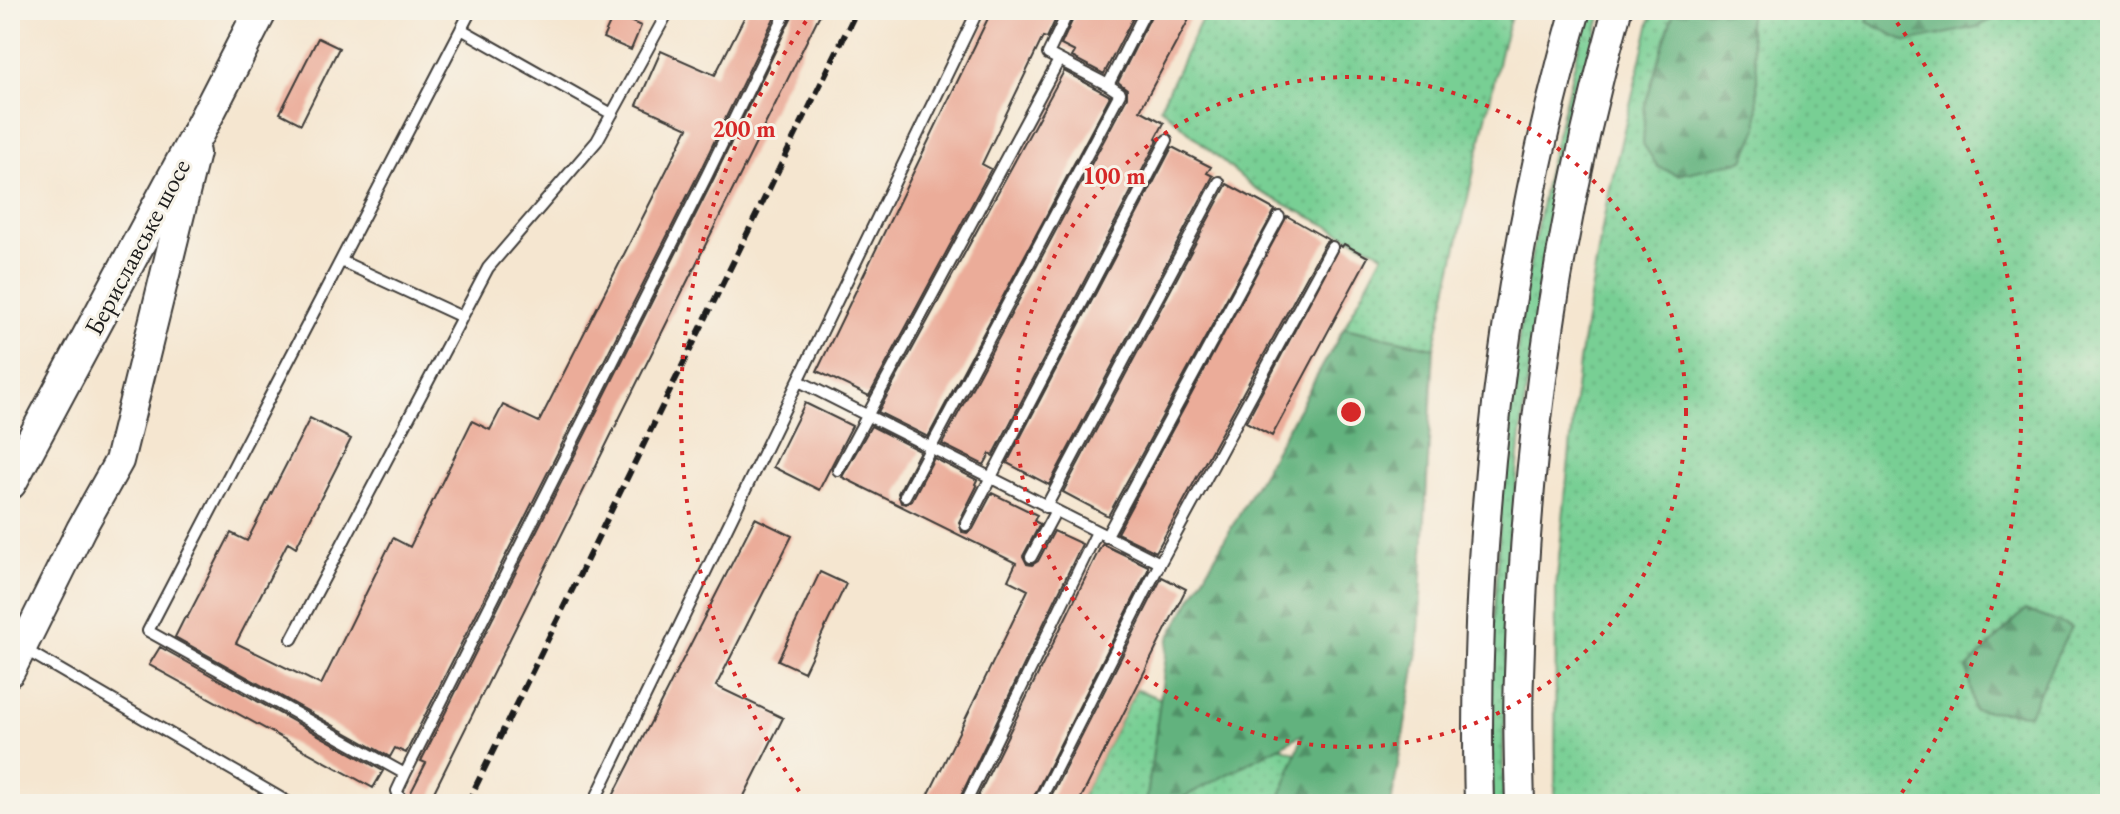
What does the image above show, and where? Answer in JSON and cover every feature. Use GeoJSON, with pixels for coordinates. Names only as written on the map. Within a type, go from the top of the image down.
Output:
{"type":"FeatureCollection","features":[{"type":"Feature","properties":{"kind":"main road","name":"Бериславське шосе"},"geometry":{"type":"LineString","coordinates":[[10,483],[261,10]]}},
{"type":"Feature","properties":{"kind":"street"},"geometry":{"type":"LineString","coordinates":[[1479,804],[1478,676],[1482,590],[1500,381],[1540,151],[1576,10]]}},
{"type":"Feature","properties":{"kind":"street"},"geometry":{"type":"LineString","coordinates":[[1520,804],[1518,680],[1523,564],[1534,432],[1553,297],[1596,87],[1617,10]]}},
{"type":"Feature","properties":{"kind":"street"},"geometry":{"type":"LineString","coordinates":[[14,652],[119,461],[202,125]]}},
{"type":"Feature","properties":{"kind":"lane"},"geometry":{"type":"LineString","coordinates":[[405,774],[148,631],[471,10]]}},
{"type":"Feature","properties":{"kind":"lane"},"geometry":{"type":"LineString","coordinates":[[292,639],[488,268],[597,141],[669,10]]}},
{"type":"Feature","properties":{"kind":"lane"},"geometry":{"type":"LineString","coordinates":[[402,804],[397,791],[405,774],[787,10]]}},
{"type":"Feature","properties":{"kind":"lane"},"geometry":{"type":"LineString","coordinates":[[593,804],[978,10]]}},
{"type":"Feature","properties":{"kind":"lane"},"geometry":{"type":"LineString","coordinates":[[905,496],[1120,93],[1048,54],[1069,10]]}},
{"type":"Feature","properties":{"kind":"lane"},"geometry":{"type":"LineString","coordinates":[[1108,85],[1146,10]]}},
{"type":"Feature","properties":{"kind":"lane"},"geometry":{"type":"LineString","coordinates":[[461,29],[612,114]]}},
{"type":"Feature","properties":{"kind":"lane"},"geometry":{"type":"LineString","coordinates":[[838,470],[1059,60]]}},
{"type":"Feature","properties":{"kind":"lane"},"geometry":{"type":"LineString","coordinates":[[966,525],[1167,140]]}},
{"type":"Feature","properties":{"kind":"lane"},"geometry":{"type":"LineString","coordinates":[[1031,557],[1050,509],[1219,182]]}},
{"type":"Feature","properties":{"kind":"lane"},"geometry":{"type":"LineString","coordinates":[[965,804],[1101,535],[1279,217]]}},
{"type":"Feature","properties":{"kind":"lane"},"geometry":{"type":"LineString","coordinates":[[1038,804],[1160,563],[1332,247]]}},
{"type":"Feature","properties":{"kind":"lane"},"geometry":{"type":"LineString","coordinates":[[341,261],[462,317]]}},
{"type":"Feature","properties":{"kind":"lane"},"geometry":{"type":"LineString","coordinates":[[799,381],[1160,563]]}},
{"type":"Feature","properties":{"kind":"lane"},"geometry":{"type":"LineString","coordinates":[[14,652],[291,804]]}},
{"type":"Feature","properties":{"kind":"green space"},"geometry":{"type":"Polygon","coordinates":[[[1206,10],[1513,10],[1502,46],[1434,348],[1344,328],[1383,254],[1255,189],[1160,107],[1206,10]]]}},
{"type":"Feature","properties":{"kind":"green space"},"geometry":{"type":"Polygon","coordinates":[[[1588,10],[1603,10],[1555,205],[1524,403],[1508,603],[1503,804],[1490,804],[1488,723],[1503,467],[1524,296],[1547,174],[1588,10]]]}},
{"type":"Feature","properties":{"kind":"green space"},"geometry":{"type":"Polygon","coordinates":[[[1653,10],[2110,10],[2110,804],[1555,804],[1556,587],[1579,361],[1607,200],[1653,10]]]}},
{"type":"Feature","properties":{"kind":"green space"},"geometry":{"type":"Polygon","coordinates":[[[1674,10],[1750,10],[1748,25],[1757,69],[1758,128],[1744,160],[1678,175],[1658,167],[1643,144],[1645,105],[1674,10]]]}},
{"type":"Feature","properties":{"kind":"green space"},"geometry":{"type":"Polygon","coordinates":[[[1871,10],[2012,10],[1977,27],[1907,42],[1867,22],[1871,10]]]}},
{"type":"Feature","properties":{"kind":"green space"},"geometry":{"type":"Polygon","coordinates":[[[1344,328],[1434,348],[1418,652],[1391,804],[1278,804],[1303,734],[1171,804],[1146,804],[1168,640],[1344,328]]]}},
{"type":"Feature","properties":{"kind":"green space"},"geometry":{"type":"Polygon","coordinates":[[[2025,610],[2071,627],[2029,714],[1974,710],[1967,668],[2025,610]]]}},
{"type":"Feature","properties":{"kind":"green space"},"geometry":{"type":"Polygon","coordinates":[[[1136,689],[1387,790],[1387,804],[1078,804],[1136,689]]]}},
{"type":"Feature","properties":{"kind":"building"},"geometry":{"type":"Polygon","coordinates":[[[748,10],[778,10],[406,753],[395,748],[390,757],[175,637],[231,533],[247,541],[310,418],[351,439],[296,547],[288,542],[236,643],[321,685],[393,538],[410,547],[472,421],[490,430],[503,405],[539,422],[688,128],[637,105],[661,51],[715,75],[748,10]]]}},
{"type":"Feature","properties":{"kind":"building"},"geometry":{"type":"Polygon","coordinates":[[[795,10],[822,10],[428,804],[420,804],[408,798],[426,763],[421,761],[795,10]]]}},
{"type":"Feature","properties":{"kind":"building"},"geometry":{"type":"Polygon","coordinates":[[[992,10],[1060,10],[1047,38],[1043,37],[982,164],[991,169],[869,396],[817,371],[992,10]]]}},
{"type":"Feature","properties":{"kind":"building"},"geometry":{"type":"Polygon","coordinates":[[[1077,10],[1137,10],[1104,74],[1072,57],[1075,52],[1061,45],[1077,10]]]}},
{"type":"Feature","properties":{"kind":"building"},"geometry":{"type":"Polygon","coordinates":[[[1154,10],[1194,10],[1140,110],[1164,123],[1156,138],[1158,140],[993,456],[990,454],[984,465],[942,444],[1127,97],[1127,89],[1118,82],[1154,10]]]}},
{"type":"Feature","properties":{"kind":"building"},"geometry":{"type":"Polygon","coordinates":[[[614,14],[641,26],[631,50],[603,38],[614,14]]]}},
{"type":"Feature","properties":{"kind":"building"},"geometry":{"type":"Polygon","coordinates":[[[318,38],[339,48],[301,124],[280,113],[318,38]]]}},
{"type":"Feature","properties":{"kind":"building"},"geometry":{"type":"Polygon","coordinates":[[[1064,71],[1110,96],[928,437],[878,412],[1064,71]]]}},
{"type":"Feature","properties":{"kind":"building"},"geometry":{"type":"Polygon","coordinates":[[[1172,147],[1211,167],[1207,173],[1213,176],[1049,485],[1007,463],[1172,147]]]}},
{"type":"Feature","properties":{"kind":"building"},"geometry":{"type":"Polygon","coordinates":[[[1227,184],[1275,210],[1108,516],[1063,492],[1227,184]]]}},
{"type":"Feature","properties":{"kind":"building"},"geometry":{"type":"Polygon","coordinates":[[[1287,216],[1329,240],[1156,552],[1117,533],[1287,216]]]}},
{"type":"Feature","properties":{"kind":"building"},"geometry":{"type":"Polygon","coordinates":[[[1344,244],[1368,257],[1272,436],[1246,422],[1340,245],[1342,247],[1344,244]]]}},
{"type":"Feature","properties":{"kind":"building"},"geometry":{"type":"Polygon","coordinates":[[[805,403],[852,426],[819,490],[773,467],[805,403]]]}},
{"type":"Feature","properties":{"kind":"building"},"geometry":{"type":"Polygon","coordinates":[[[871,426],[920,451],[898,493],[901,503],[912,500],[934,458],[977,480],[959,522],[962,532],[973,529],[992,493],[1037,515],[1034,521],[1040,524],[1023,556],[1027,564],[1038,561],[1054,531],[1082,544],[957,804],[924,804],[1028,590],[1008,580],[1016,563],[842,477],[871,426]]]}},
{"type":"Feature","properties":{"kind":"building"},"geometry":{"type":"Polygon","coordinates":[[[755,518],[792,536],[716,686],[783,718],[740,804],[609,804],[755,518]]]}},
{"type":"Feature","properties":{"kind":"building"},"geometry":{"type":"Polygon","coordinates":[[[1102,544],[1148,566],[1148,570],[1030,804],[974,804],[1102,544]]]}},
{"type":"Feature","properties":{"kind":"building"},"geometry":{"type":"Polygon","coordinates":[[[820,572],[846,584],[804,672],[778,660],[820,572]]]}},
{"type":"Feature","properties":{"kind":"building"},"geometry":{"type":"Polygon","coordinates":[[[1162,577],[1186,589],[1078,804],[1047,804],[1162,577]]]}},
{"type":"Feature","properties":{"kind":"building"},"geometry":{"type":"Polygon","coordinates":[[[160,647],[383,771],[373,788],[149,665],[160,647]]]}},
{"type":"Feature","properties":{"kind":"railway"},"geometry":{"type":"LineString","coordinates":[[467,804],[857,10]]}}]}
